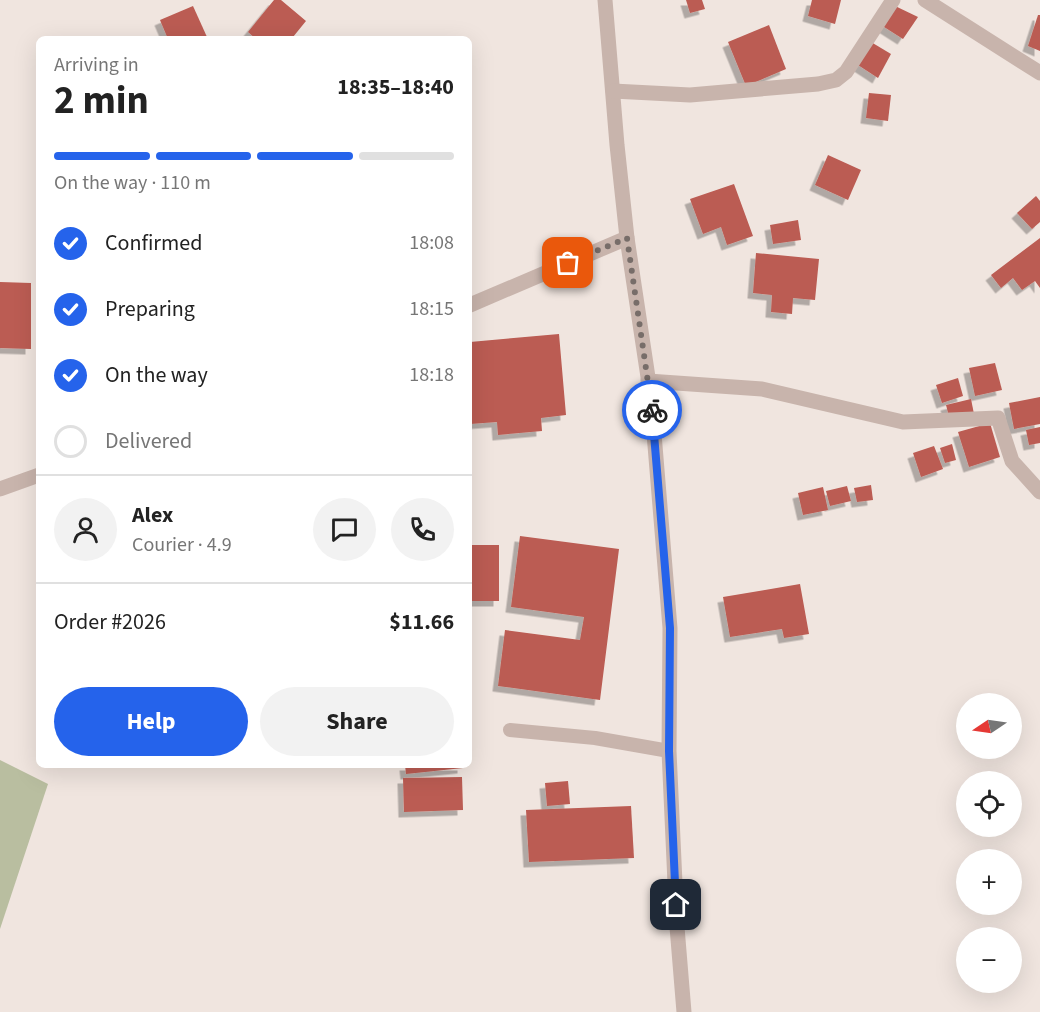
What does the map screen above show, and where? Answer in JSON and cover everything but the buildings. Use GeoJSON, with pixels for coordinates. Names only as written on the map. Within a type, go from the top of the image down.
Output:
{"type":"FeatureCollection","features":[{"type":"Feature","properties":{"kind":"street"},"geometry":{"type":"LineString","coordinates":[[605,0],[627,238],[648,381],[670,628],[669,751],[677,927],[684,1012]]}},
{"type":"Feature","properties":{"kind":"street"},"geometry":{"type":"LineString","coordinates":[[613,91],[690,95],[818,84],[836,80],[846,72],[893,0]]}},
{"type":"Feature","properties":{"kind":"street"},"geometry":{"type":"LineString","coordinates":[[925,0],[1040,73]]}},
{"type":"Feature","properties":{"kind":"street"},"geometry":{"type":"LineString","coordinates":[[472,304],[627,238]]}},
{"type":"Feature","properties":{"kind":"street"},"geometry":{"type":"LineString","coordinates":[[648,381],[762,389],[903,422],[998,418],[1012,461],[1040,492]]}},
{"type":"Feature","properties":{"kind":"street"},"geometry":{"type":"LineString","coordinates":[[0,489],[36,476]]}},
{"type":"Feature","properties":{"kind":"lane"},"geometry":{"type":"LineString","coordinates":[[510,730],[595,738],[669,751]]}},
{"type":"Feature","properties":{"kind":"green space"},"geometry":{"type":"Polygon","coordinates":[[[0,760],[48,784],[0,929],[0,760]]]}},
{"type":"Feature","properties":{"kind":"way so far"},"geometry":{"type":"LineString","coordinates":[[568,263],[627,238],[652,410]]}},
{"type":"Feature","properties":{"kind":"route"},"geometry":{"type":"LineString","coordinates":[[652,410],[670,628],[669,751],[676,905]]}}]}
